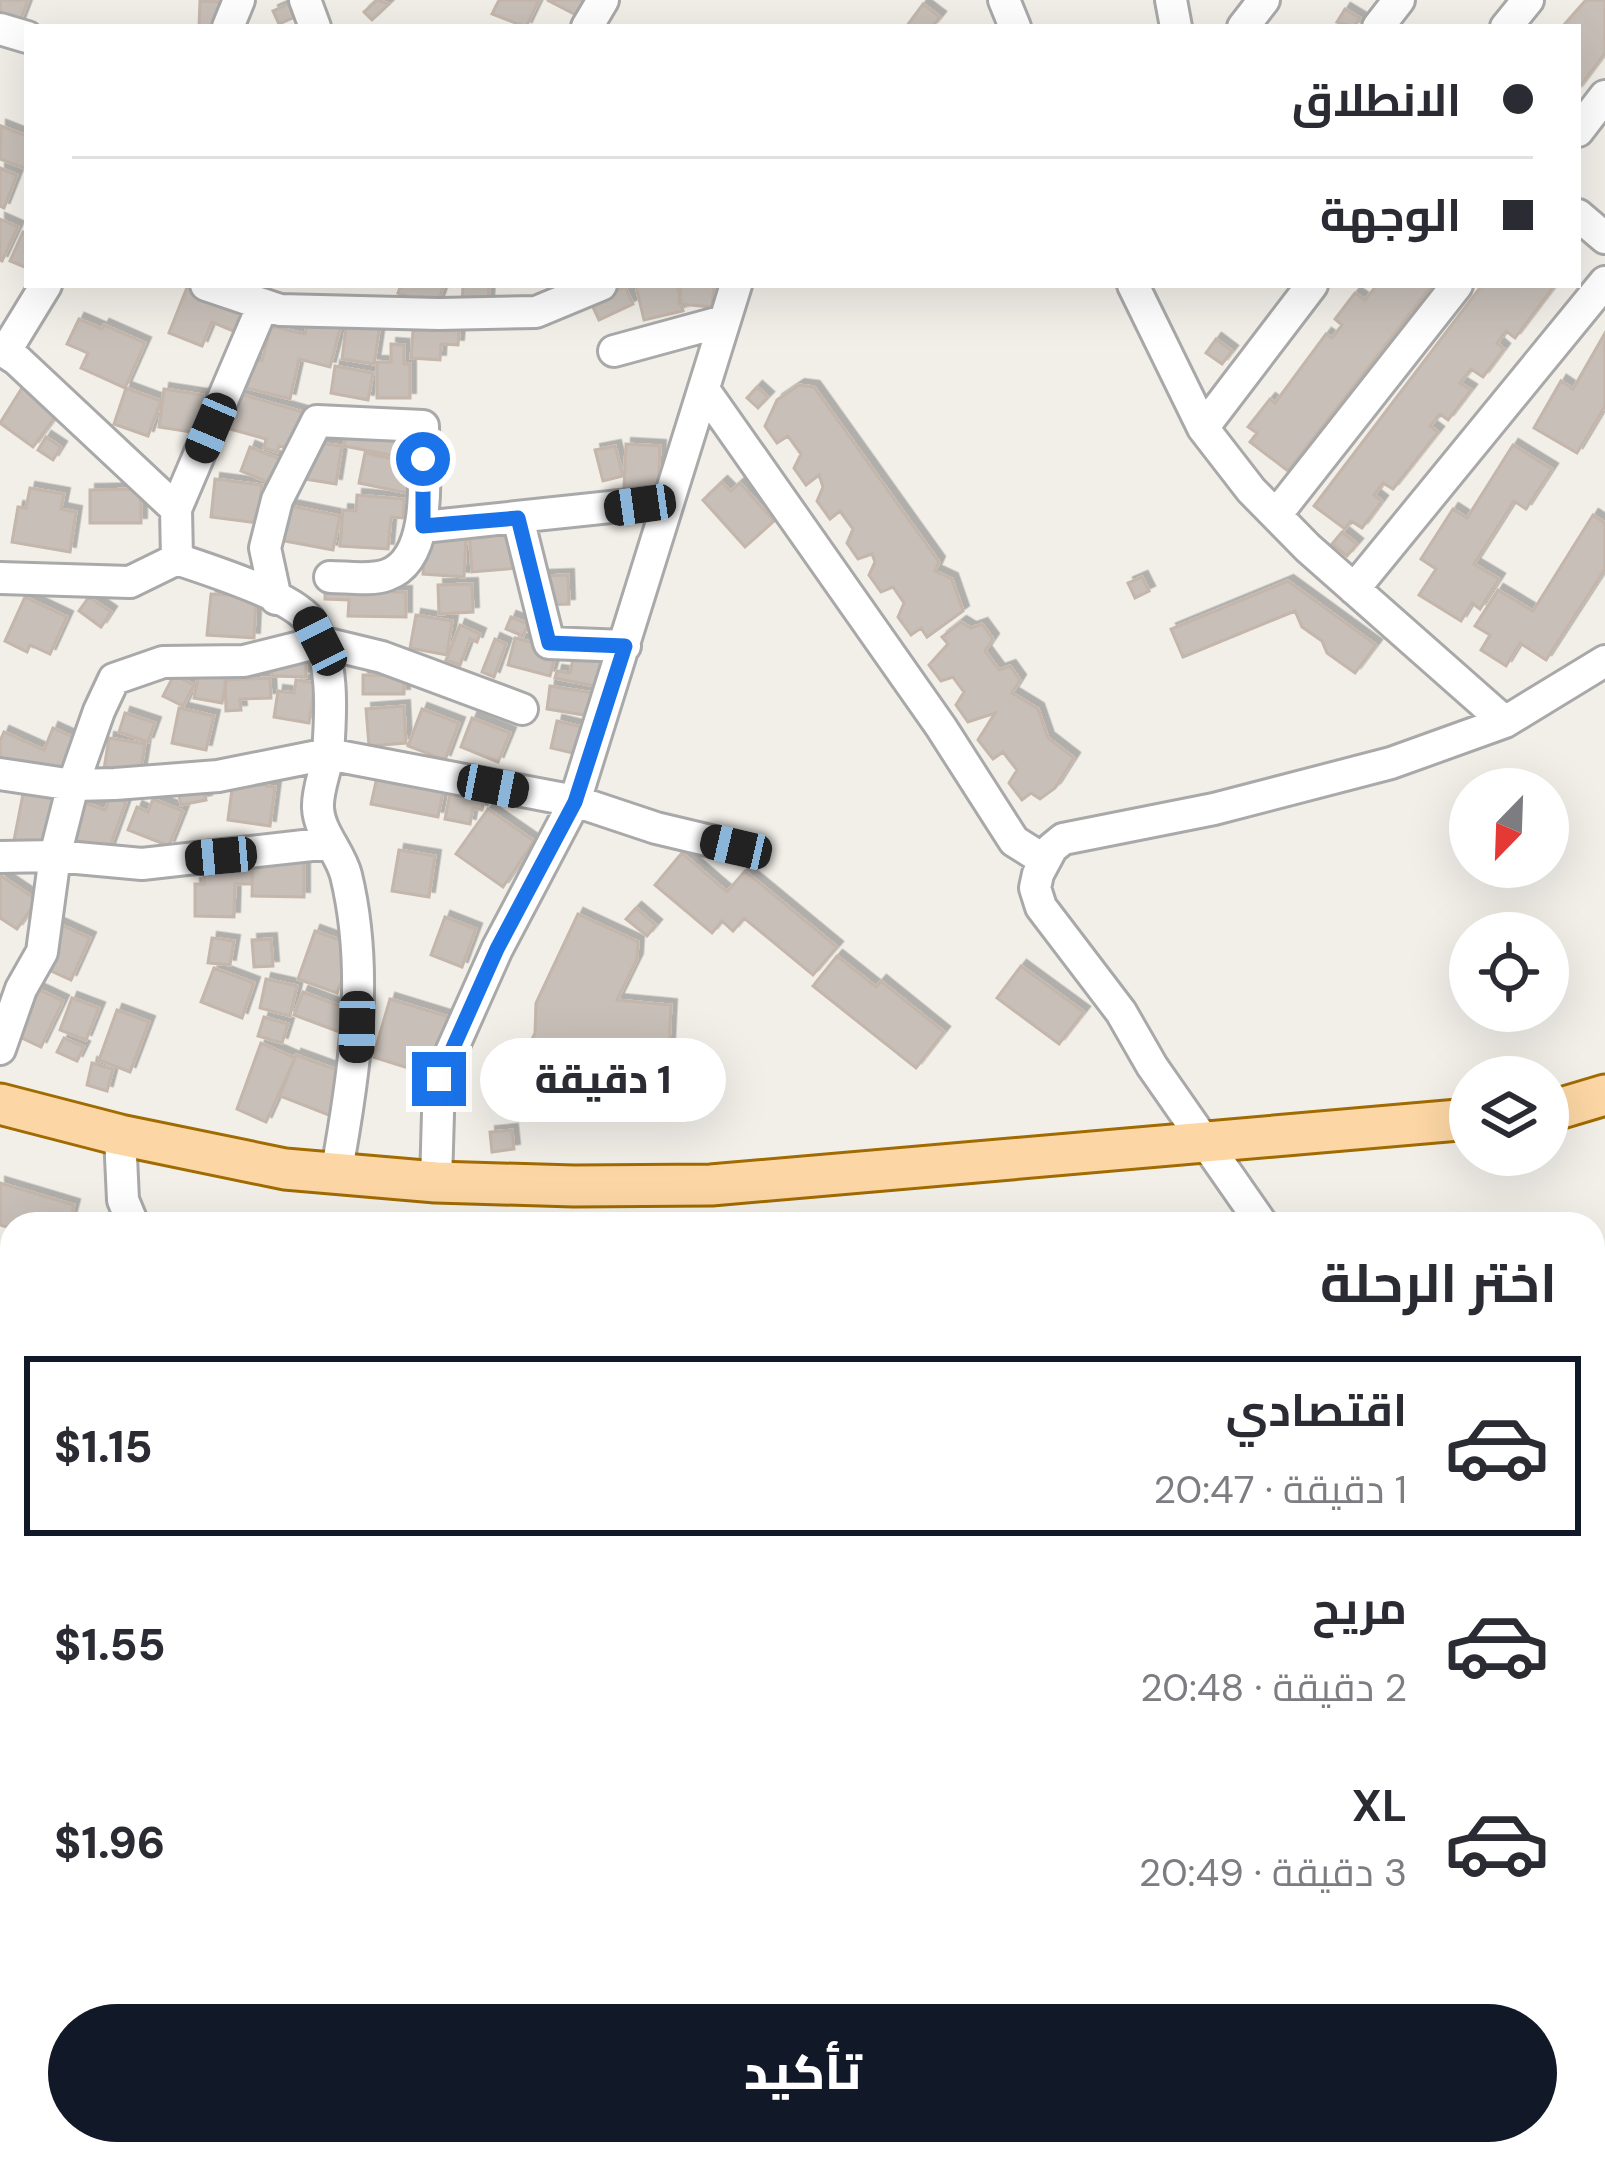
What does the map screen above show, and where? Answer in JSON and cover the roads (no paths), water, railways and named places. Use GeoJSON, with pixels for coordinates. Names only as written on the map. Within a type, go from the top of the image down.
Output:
{"type":"FeatureCollection","features":[{"type":"Feature","properties":{"kind":"main road"},"geometry":{"type":"LineString","coordinates":[[1569,1106],[1605,1095]]}},
{"type":"Feature","properties":{"kind":"main road"},"geometry":{"type":"LineString","coordinates":[[0,1104],[285,1169],[436,1182],[711,1185],[1449,1121]]}},
{"type":"Feature","properties":{"kind":"street"},"geometry":{"type":"LineString","coordinates":[[1245,24],[1264,0]]}},
{"type":"Feature","properties":{"kind":"street"},"geometry":{"type":"LineString","coordinates":[[1380,24],[1400,0]]}},
{"type":"Feature","properties":{"kind":"street"},"geometry":{"type":"LineString","coordinates":[[1508,24],[1528,0]]}},
{"type":"Feature","properties":{"kind":"street"},"geometry":{"type":"LineString","coordinates":[[1581,127],[1605,96]]}},
{"type":"Feature","properties":{"kind":"street"},"geometry":{"type":"LineString","coordinates":[[1581,218],[1605,238]]}},
{"type":"Feature","properties":{"kind":"street"},"geometry":{"type":"LineString","coordinates":[[1354,589],[1605,282]]}},
{"type":"Feature","properties":{"kind":"street"},"geometry":{"type":"LineString","coordinates":[[44,288],[2,351],[176,509]]}},
{"type":"Feature","properties":{"kind":"street"},"geometry":{"type":"LineString","coordinates":[[220,288],[277,300],[536,312],[595,288]]}},
{"type":"Feature","properties":{"kind":"street"},"geometry":{"type":"LineString","coordinates":[[436,1182],[439,1079],[497,949],[575,802],[735,288]]}},
{"type":"Feature","properties":{"kind":"street"},"geometry":{"type":"LineString","coordinates":[[1133,288],[1203,428],[1251,490],[1354,589],[1505,722]]}},
{"type":"Feature","properties":{"kind":"street"},"geometry":{"type":"LineString","coordinates":[[1203,428],[1310,288]]}},
{"type":"Feature","properties":{"kind":"street"},"geometry":{"type":"LineString","coordinates":[[1276,515],[1455,288]]}},
{"type":"Feature","properties":{"kind":"street"},"geometry":{"type":"LineString","coordinates":[[177,559],[176,509],[277,300]]}},
{"type":"Feature","properties":{"kind":"street"},"geometry":{"type":"LineString","coordinates":[[614,351],[724,321]]}},
{"type":"Feature","properties":{"kind":"street"},"geometry":{"type":"LineString","coordinates":[[705,391],[1014,841],[1044,860]]}},
{"type":"Feature","properties":{"kind":"street"},"geometry":{"type":"LineString","coordinates":[[276,599],[266,548],[278,500],[317,421],[423,426],[423,526],[401,567],[385,576],[330,577]]}},
{"type":"Feature","properties":{"kind":"street"},"geometry":{"type":"LineString","coordinates":[[423,526],[667,501]]}},
{"type":"Feature","properties":{"kind":"street"},"geometry":{"type":"LineString","coordinates":[[518,518],[549,643],[625,646]]}},
{"type":"Feature","properties":{"kind":"street"},"geometry":{"type":"LineString","coordinates":[[0,578],[130,582],[177,559],[248,584],[308,617],[328,662],[328,754],[318,809],[345,871],[357,962],[356,1059],[336,1175]]}},
{"type":"Feature","properties":{"kind":"street"},"geometry":{"type":"LineString","coordinates":[[0,1049],[21,989],[42,952],[55,856],[73,785],[114,680],[163,662],[244,661],[320,641],[382,657],[522,709]]}},
{"type":"Feature","properties":{"kind":"street"},"geometry":{"type":"LineString","coordinates":[[1253,1212],[1120,1012],[1041,908],[1035,888],[1044,860],[1063,838],[1214,809],[1391,763],[1505,722],[1605,662]]}},
{"type":"Feature","properties":{"kind":"street"},"geometry":{"type":"LineString","coordinates":[[0,774],[73,785],[218,776],[328,754],[575,802],[736,847]]}},
{"type":"Feature","properties":{"kind":"street"},"geometry":{"type":"LineString","coordinates":[[0,857],[55,856],[142,864],[330,843]]}},
{"type":"Feature","properties":{"kind":"street"},"geometry":{"type":"LineString","coordinates":[[120,1135],[123,1200],[128,1212]]}}]}
